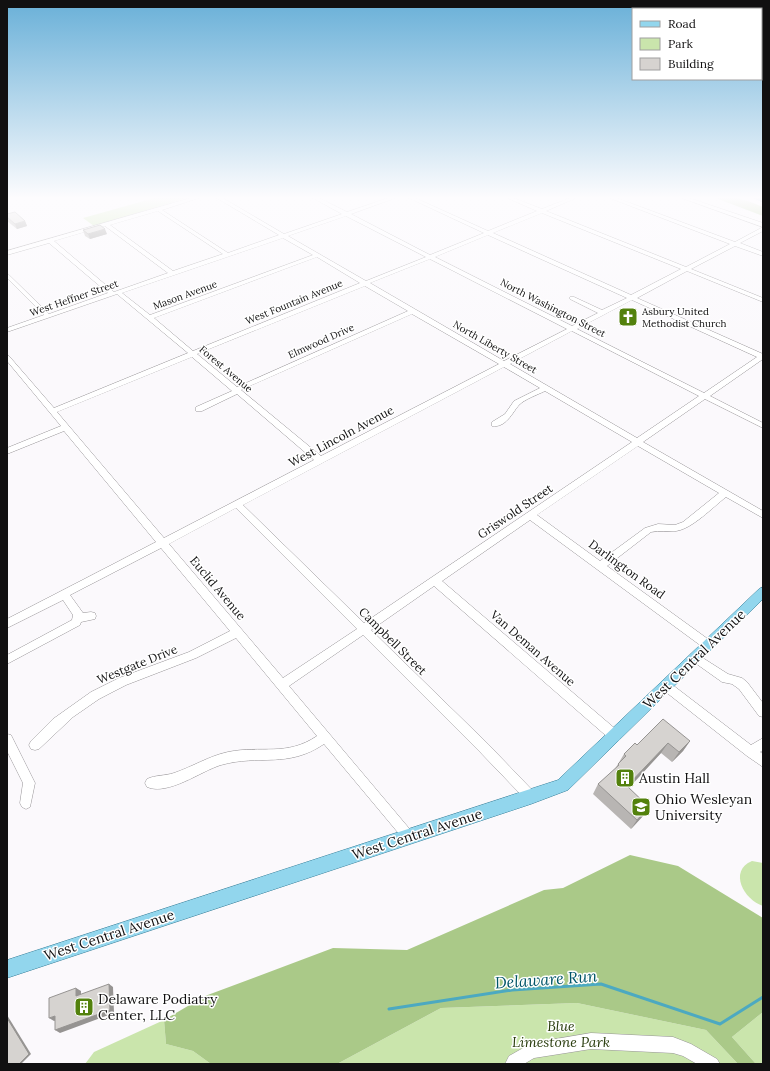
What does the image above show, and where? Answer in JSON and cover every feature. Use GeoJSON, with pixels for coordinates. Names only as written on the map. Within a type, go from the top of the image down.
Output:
{"type":"FeatureCollection","features":[{"type":"Feature","properties":{"kind":"main road","name":"West Central Avenue"},"geometry":{"type":"LineString","coordinates":[[7,969],[531,797],[563,785],[763,592]]}},
{"type":"Feature","properties":{"kind":"street"},"geometry":{"type":"LineString","coordinates":[[7,253],[29,247]]}},
{"type":"Feature","properties":{"kind":"street","name":"Forest Avenue"},"geometry":{"type":"LineString","coordinates":[[58,247],[149,318],[320,460]]}},
{"type":"Feature","properties":{"kind":"street"},"geometry":{"type":"LineString","coordinates":[[137,247],[173,274]]}},
{"type":"Feature","properties":{"kind":"street"},"geometry":{"type":"LineString","coordinates":[[216,247],[228,255]]}},
{"type":"Feature","properties":{"kind":"street","name":"West Heffner Street"},"geometry":{"type":"LineString","coordinates":[[7,330],[252,247]]}},
{"type":"Feature","properties":{"kind":"street","name":"North Liberty Street"},"geometry":{"type":"LineString","coordinates":[[304,247],[763,515]]}},
{"type":"Feature","properties":{"kind":"street","name":"North Washington Street"},"geometry":{"type":"LineString","coordinates":[[411,247],[763,426]]}},
{"type":"Feature","properties":{"kind":"street","name":"West Fountain Avenue"},"geometry":{"type":"LineString","coordinates":[[53,411],[455,247]]}},
{"type":"Feature","properties":{"kind":"street"},"geometry":{"type":"LineString","coordinates":[[520,247],[762,357]]}},
{"type":"Feature","properties":{"kind":"street"},"geometry":{"type":"LineString","coordinates":[[631,247],[763,300]]}},
{"type":"Feature","properties":{"kind":"street","name":"West Lincoln Avenue"},"geometry":{"type":"LineString","coordinates":[[7,624],[727,247]]}},
{"type":"Feature","properties":{"kind":"street"},"geometry":{"type":"LineString","coordinates":[[745,247],[763,254]]}},
{"type":"Feature","properties":{"kind":"street","name":"Mason Avenue"},"geometry":{"type":"LineString","coordinates":[[149,318],[318,255]]}},
{"type":"Feature","properties":{"kind":"street"},"geometry":{"type":"LineString","coordinates":[[7,276],[48,316]]}},
{"type":"Feature","properties":{"kind":"street"},"geometry":{"type":"LineString","coordinates":[[572,298],[602,313]]}},
{"type":"Feature","properties":{"kind":"street","name":"Elmwood Drive"},"geometry":{"type":"LineString","coordinates":[[199,409],[413,310]]}},
{"type":"Feature","properties":{"kind":"street","name":"Euclid Avenue"},"geometry":{"type":"LineString","coordinates":[[7,357],[409,837]]}},
{"type":"Feature","properties":{"kind":"street","name":"Griswold Street"},"geometry":{"type":"LineString","coordinates":[[282,685],[762,357]]}},
{"type":"Feature","properties":{"kind":"street"},"geometry":{"type":"LineString","coordinates":[[495,424],[508,416],[518,403],[546,388]]}},
{"type":"Feature","properties":{"kind":"street"},"geometry":{"type":"LineString","coordinates":[[7,452],[66,427]]}},
{"type":"Feature","properties":{"kind":"street"},"geometry":{"type":"LineString","coordinates":[[600,566],[648,530],[658,527],[676,528],[686,524],[725,493]]}},
{"type":"Feature","properties":{"kind":"street","name":"Campbell Street"},"geometry":{"type":"LineString","coordinates":[[237,504],[480,744],[531,797]]}},
{"type":"Feature","properties":{"kind":"street","name":"Darlington Road"},"geometry":{"type":"LineString","coordinates":[[530,515],[708,645]]}},
{"type":"Feature","properties":{"kind":"street","name":"Van Deman Avenue"},"geometry":{"type":"LineString","coordinates":[[434,580],[615,736]]}},
{"type":"Feature","properties":{"kind":"street"},"geometry":{"type":"LineString","coordinates":[[7,660],[74,624],[78,618],[78,614],[64,594]]}},
{"type":"Feature","properties":{"kind":"street"},"geometry":{"type":"LineString","coordinates":[[78,618],[91,616]]}},
{"type":"Feature","properties":{"kind":"street","name":"Westgate Drive"},"geometry":{"type":"LineString","coordinates":[[35,745],[63,718],[108,688],[187,658],[238,632]]}},
{"type":"Feature","properties":{"kind":"street"},"geometry":{"type":"LineString","coordinates":[[696,657],[726,679],[732,679],[746,687],[763,712]]}},
{"type":"Feature","properties":{"kind":"street"},"geometry":{"type":"LineString","coordinates":[[666,686],[763,761]]}},
{"type":"Feature","properties":{"kind":"street"},"geometry":{"type":"LineString","coordinates":[[151,783],[161,783],[177,779],[226,757],[291,754],[307,748],[325,736]]}},
{"type":"Feature","properties":{"kind":"street"},"geometry":{"type":"LineString","coordinates":[[7,739],[30,784],[26,803]]}},
{"type":"Feature","properties":{"kind":"street"},"geometry":{"type":"LineString","coordinates":[[751,752],[763,743]]}},
{"type":"Feature","properties":{"kind":"street"},"geometry":{"type":"LineString","coordinates":[[513,1064],[532,1051],[591,1041],[673,1045],[686,1049],[712,1064]]}},
{"type":"Feature","properties":{"kind":"green space"},"geometry":{"type":"Polygon","coordinates":[[[630,855],[678,866],[763,918],[763,1012],[732,1037],[756,1064],[738,1064],[706,1030],[577,1003],[441,1008],[337,1064],[211,1064],[193,1051],[166,1044],[164,1020],[205,996],[333,948],[407,950],[544,890],[563,888],[630,855]]]}},
{"type":"Feature","properties":{"kind":"green space"},"geometry":{"type":"Polygon","coordinates":[[[752,861],[763,863],[763,906],[750,898],[741,885],[741,871],[752,861]]]}},
{"type":"Feature","properties":{"kind":"green space","name":"Blue Limestone Park"},"geometry":{"type":"Polygon","coordinates":[[[577,1003],[706,1030],[738,1064],[337,1064],[441,1008],[577,1003]]]}},
{"type":"Feature","properties":{"kind":"green space"},"geometry":{"type":"Polygon","coordinates":[[[763,1012],[763,1064],[756,1064],[732,1037],[763,1012]]]}},
{"type":"Feature","properties":{"kind":"green space"},"geometry":{"type":"Polygon","coordinates":[[[164,1020],[166,1044],[193,1051],[211,1064],[85,1064],[94,1052],[164,1020]]]}},
{"type":"Feature","properties":{"kind":"building","name":"Austin Hall"},"geometry":{"type":"Polygon","coordinates":[[[663,719],[690,741],[679,752],[668,743],[627,786],[649,807],[637,820],[598,784],[619,765],[618,764],[626,756],[624,754],[635,743],[637,745],[663,719]]]}},
{"type":"Feature","properties":{"kind":"building","name":"Delaware Podiatry Center, LLC"},"geometry":{"type":"Polygon","coordinates":[[[109,984],[110,1010],[55,1030],[55,1016],[49,1018],[49,998],[76,988],[76,996],[109,984]]]}},
{"type":"Feature","properties":{"kind":"building"},"geometry":{"type":"Polygon","coordinates":[[[7,1018],[29,1054],[19,1064],[7,1064],[7,1018]]]}},
{"type":"Feature","properties":{"kind":"waterway","name":"Delaware Run"},"geometry":{"type":"LineString","coordinates":[[389,1009],[512,990],[601,984],[720,1024],[763,997]]}},
{"type":"Feature","properties":{"kind":"place","name":"Asbury United Methodist Church"},"geometry":{"type":"Point","coordinates":[628,317]}},
{"type":"Feature","properties":{"kind":"place","name":"Austin Hall"},"geometry":{"type":"Point","coordinates":[625,778]}},
{"type":"Feature","properties":{"kind":"place","name":"Ohio Wesleyan University"},"geometry":{"type":"Point","coordinates":[641,807]}},
{"type":"Feature","properties":{"kind":"place","name":"Delaware Podiatry Center, LLC"},"geometry":{"type":"Point","coordinates":[84,1007]}}]}
